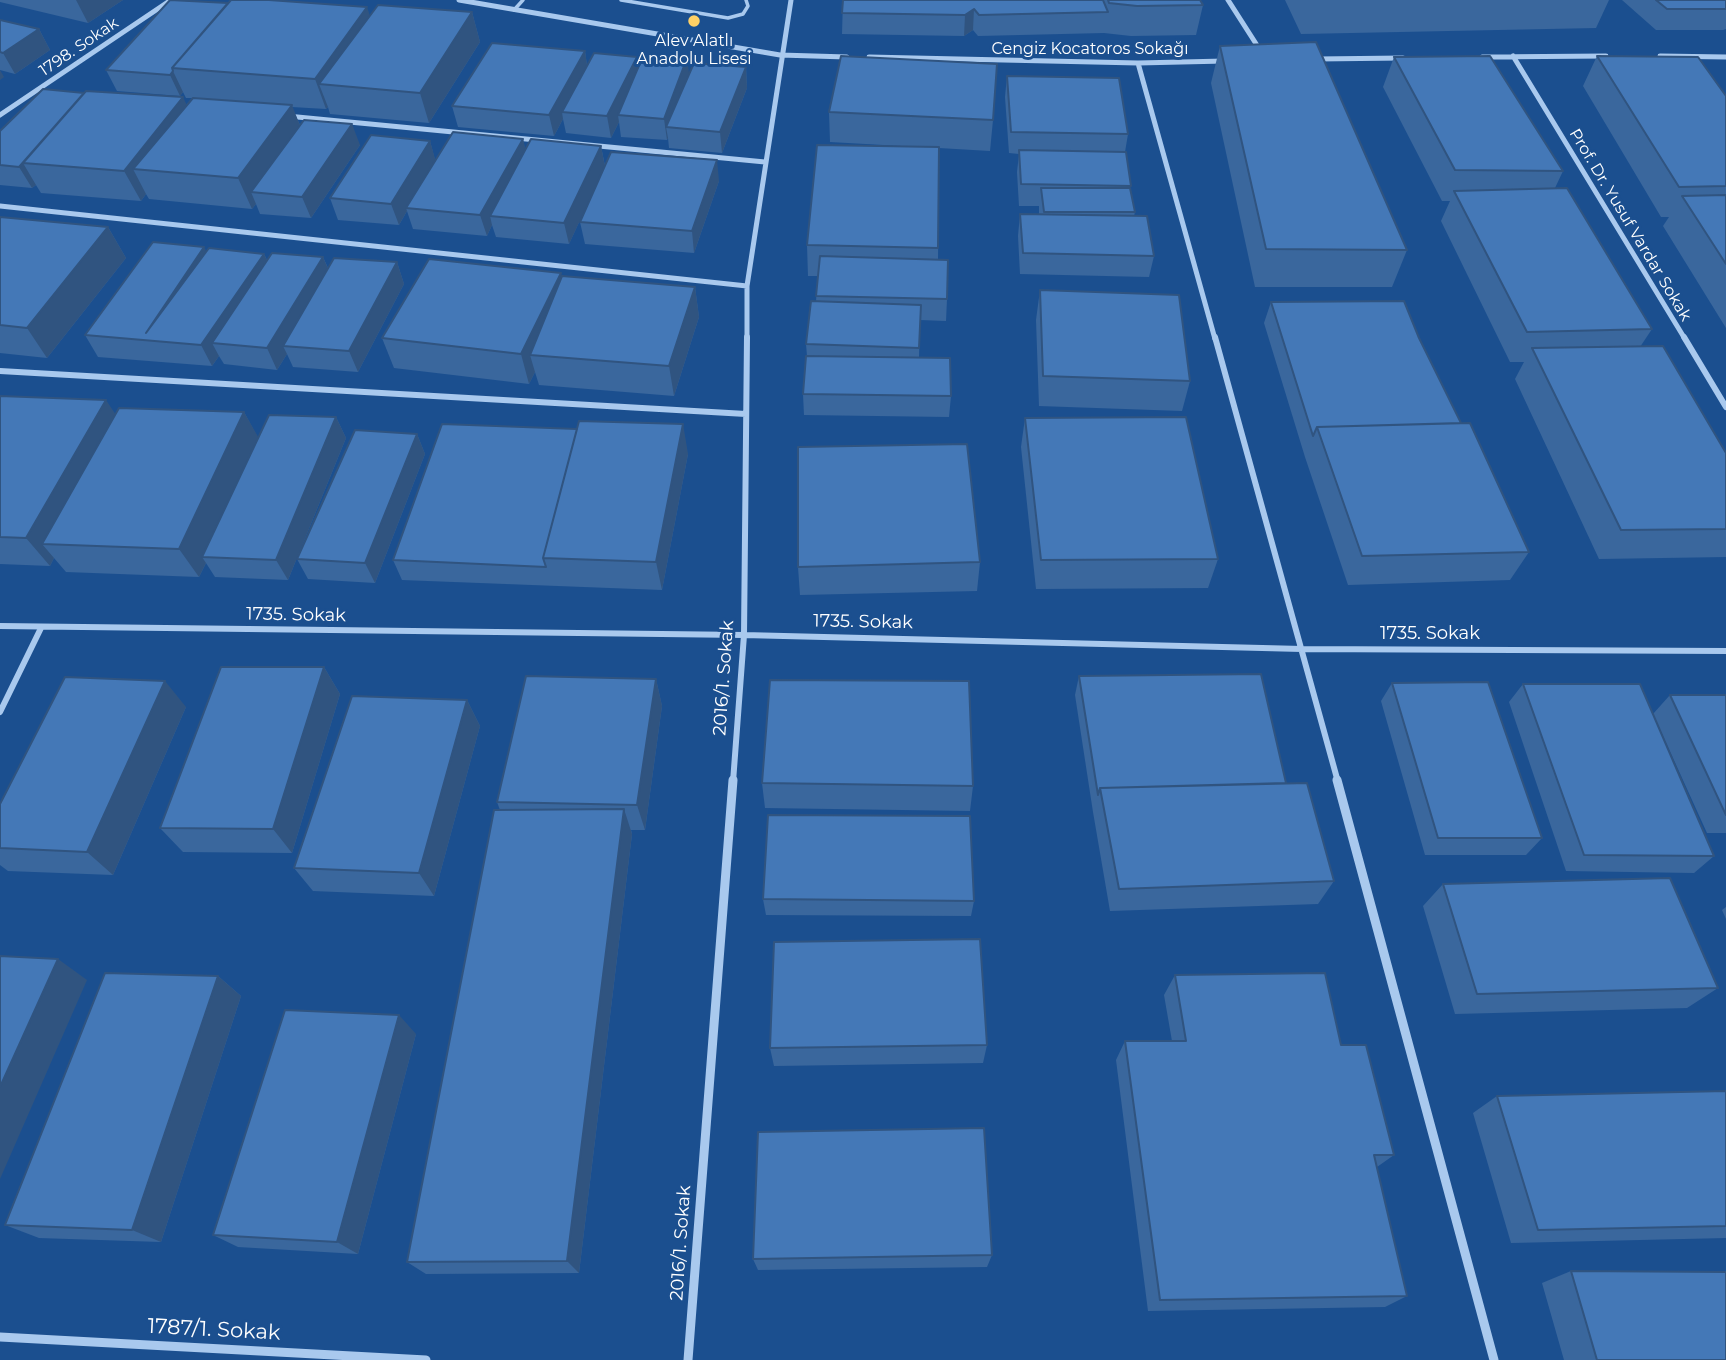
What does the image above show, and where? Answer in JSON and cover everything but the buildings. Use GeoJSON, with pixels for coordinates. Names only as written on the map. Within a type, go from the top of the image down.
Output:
{"type":"FeatureCollection","features":[{"type":"Feature","properties":{"kind":"street","name":"1798. Sokak"},"geometry":{"type":"LineString","coordinates":[[0,116],[171,0]]}},
{"type":"Feature","properties":{"kind":"street"},"geometry":{"type":"LineString","coordinates":[[459,0],[780,55],[849,57]]}},
{"type":"Feature","properties":{"kind":"street","name":"2016/1. Sokak"},"geometry":{"type":"LineString","coordinates":[[688,1360],[744,635],[747,286],[780,55],[791,0]]}},
{"type":"Feature","properties":{"kind":"street"},"geometry":{"type":"LineString","coordinates":[[1228,0],[1266,60]]}},
{"type":"Feature","properties":{"kind":"street","name":"Prof. Dr. Yusuf Vardar Sokak"},"geometry":{"type":"LineString","coordinates":[[1513,56],[1726,407]]}},
{"type":"Feature","properties":{"kind":"street"},"geometry":{"type":"LineString","coordinates":[[1472,57],[1620,56]]}},
{"type":"Feature","properties":{"kind":"street"},"geometry":{"type":"LineString","coordinates":[[1646,56],[1726,57]]}},
{"type":"Feature","properties":{"kind":"street","name":"Cengiz Kocatoros Sokağı"},"geometry":{"type":"LineString","coordinates":[[863,57],[1138,63],[1227,61]]}},
{"type":"Feature","properties":{"kind":"street"},"geometry":{"type":"LineString","coordinates":[[1307,59],[1417,58]]}},
{"type":"Feature","properties":{"kind":"street"},"geometry":{"type":"LineString","coordinates":[[1138,63],[1494,1360]]}},
{"type":"Feature","properties":{"kind":"street"},"geometry":{"type":"LineString","coordinates":[[35,91],[49,93]]}},
{"type":"Feature","properties":{"kind":"street"},"geometry":{"type":"LineString","coordinates":[[283,115],[765,162]]}},
{"type":"Feature","properties":{"kind":"street"},"geometry":{"type":"LineString","coordinates":[[0,206],[747,286]]}},
{"type":"Feature","properties":{"kind":"street"},"geometry":{"type":"LineString","coordinates":[[0,372],[746,414]]}},
{"type":"Feature","properties":{"kind":"street","name":"1735. Sokak"},"geometry":{"type":"LineString","coordinates":[[0,626],[744,635],[1301,649],[1726,651]]}},
{"type":"Feature","properties":{"kind":"street"},"geometry":{"type":"LineString","coordinates":[[0,712],[41,628]]}},
{"type":"Feature","properties":{"kind":"street","name":"1787/1. Sokak"},"geometry":{"type":"LineString","coordinates":[[0,1337],[331,1358],[426,1360]]}},
{"type":"Feature","properties":{"kind":"lane"},"geometry":{"type":"LineString","coordinates":[[514,10],[523,0]]}},
{"type":"Feature","properties":{"kind":"lane"},"geometry":{"type":"LineString","coordinates":[[621,0],[728,18],[743,14],[748,6],[746,0]]}},
{"type":"Feature","properties":{"kind":"place","name":"Alev Alatlı Anadolu Lisesi"},"geometry":{"type":"Point","coordinates":[694,21]}}]}
